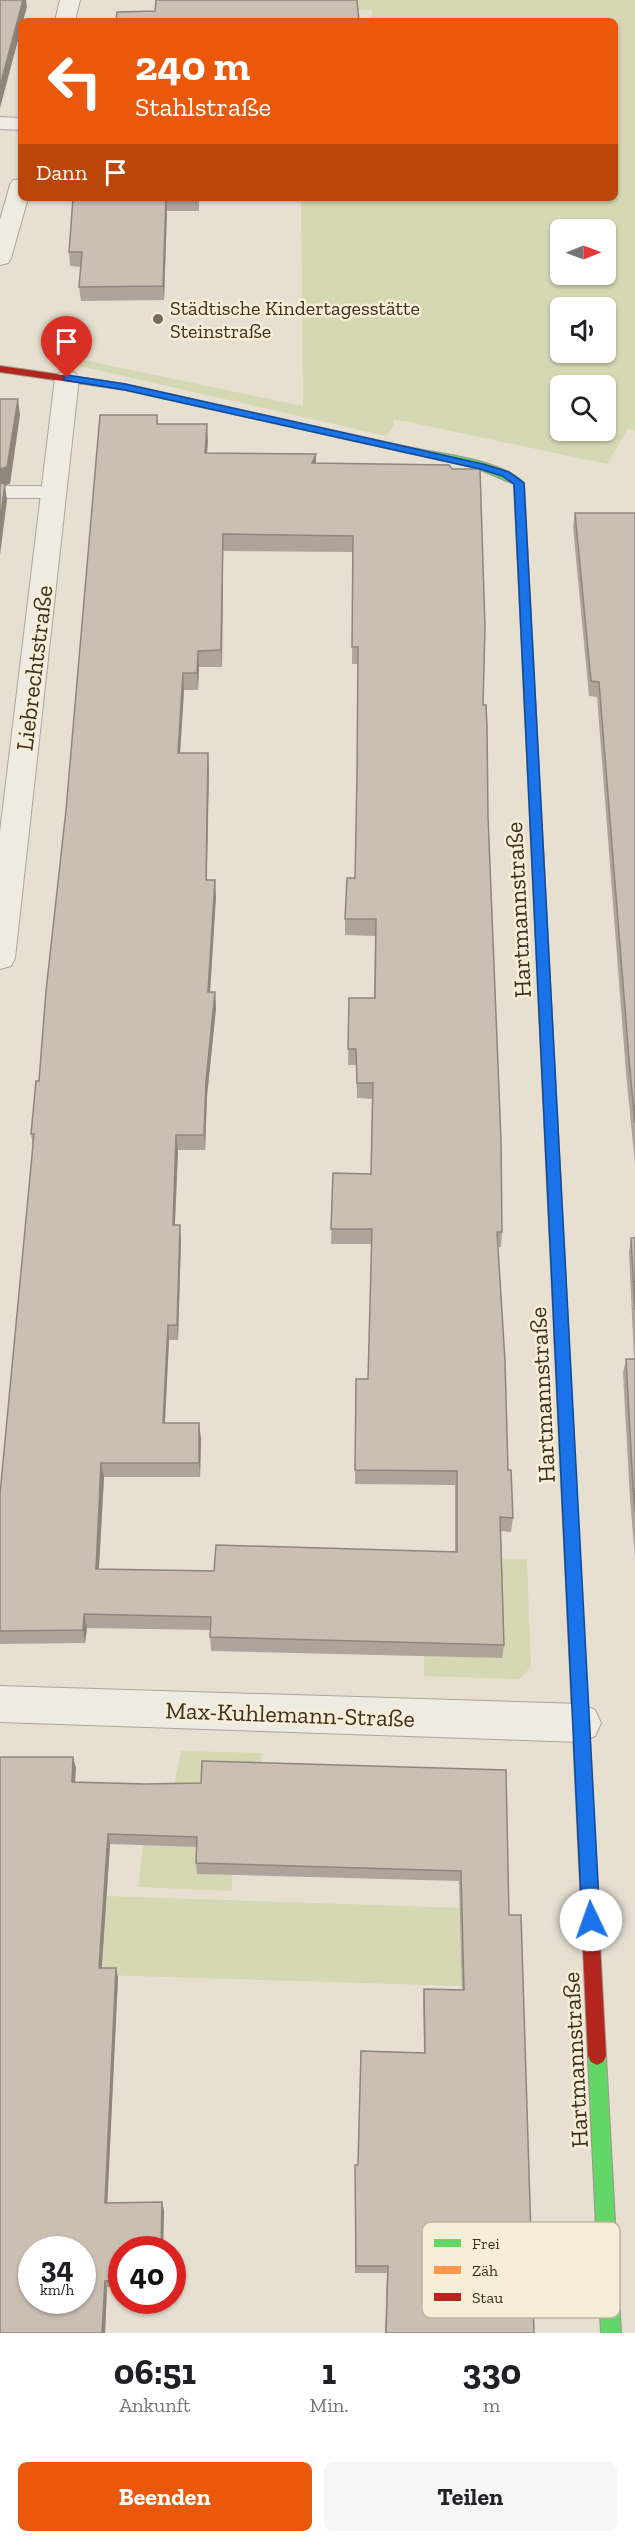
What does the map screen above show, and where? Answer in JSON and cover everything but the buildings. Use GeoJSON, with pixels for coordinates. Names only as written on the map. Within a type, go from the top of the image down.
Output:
{"type":"FeatureCollection","features":[{"type":"Feature","properties":{"kind":"street"},"geometry":{"type":"LineString","coordinates":[[65,18],[70,0]]}},
{"type":"Feature","properties":{"kind":"street"},"geometry":{"type":"LineString","coordinates":[[0,123],[18,124]]}},
{"type":"Feature","properties":{"kind":"street"},"geometry":{"type":"LineString","coordinates":[[0,258],[18,195]]}},
{"type":"Feature","properties":{"kind":"street"},"geometry":{"type":"LineString","coordinates":[[0,369],[67,378]]}},
{"type":"Feature","properties":{"kind":"street","name":"Hartmannstraße"},"geometry":{"type":"LineString","coordinates":[[67,378],[125,387],[483,467],[515,479],[519,483],[606,2222]]}},
{"type":"Feature","properties":{"kind":"street","name":"Liebrechtstraße"},"geometry":{"type":"LineString","coordinates":[[0,958],[67,378]]}},
{"type":"Feature","properties":{"kind":"street","name":"Max-Kuhlemann-Straße"},"geometry":{"type":"LineString","coordinates":[[0,1704],[581,1723]]}},
{"type":"Feature","properties":{"kind":"street","name":"Hartmannstraße"},"geometry":{"type":"LineString","coordinates":[[610,2318],[611,2333]]}},
{"type":"Feature","properties":{"kind":"lane"},"geometry":{"type":"LineString","coordinates":[[0,492],[54,492]]}},
{"type":"Feature","properties":{"kind":"green space"},"geometry":{"type":"Polygon","coordinates":[[[345,0],[635,0],[635,430],[628,429],[607,464],[394,420],[394,425],[386,436],[71,364],[74,358],[303,406],[301,201],[618,201],[618,18],[370,18],[372,10],[346,10],[345,0]]]}},
{"type":"Feature","properties":{"kind":"green space"},"geometry":{"type":"Polygon","coordinates":[[[437,1558],[527,1559],[531,1667],[519,1679],[424,1676],[424,1656],[502,1658],[437,1558]]]}},
{"type":"Feature","properties":{"kind":"green space"},"geometry":{"type":"Polygon","coordinates":[[[181,1751],[262,1753],[260,1774],[197,1873],[232,1875],[232,1891],[138,1887],[143,1845],[168,1846],[172,1796],[181,1751]]]}},
{"type":"Feature","properties":{"kind":"green space"},"geometry":{"type":"Polygon","coordinates":[[[107,1896],[497,1909],[462,1986],[102,1975],[107,1896]]]}},
{"type":"Feature","properties":{"kind":"traffic: fast"},"geometry":{"type":"LineString","coordinates":[[408,450],[480,465],[519,483],[539,885]]}},
{"type":"Feature","properties":{"kind":"traffic: fast"},"geometry":{"type":"LineString","coordinates":[[557,1246],[583,1777]]}},
{"type":"Feature","properties":{"kind":"traffic: fast"},"geometry":{"type":"LineString","coordinates":[[597,2056],[605,2222]]}},
{"type":"Feature","properties":{"kind":"traffic: fast"},"geometry":{"type":"LineString","coordinates":[[610,2318],[611,2333]]}},
{"type":"Feature","properties":{"kind":"traffic: slow"},"geometry":{"type":"LineString","coordinates":[[539,885],[557,1246]]}},
{"type":"Feature","properties":{"kind":"traffic: jam"},"geometry":{"type":"LineString","coordinates":[[0,369],[125,387],[408,450]]}},
{"type":"Feature","properties":{"kind":"traffic: jam"},"geometry":{"type":"LineString","coordinates":[[583,1777],[597,2056]]}},
{"type":"Feature","properties":{"kind":"place","name":"Städtische Kindertagesstätte Steinstraße"},"geometry":{"type":"Point","coordinates":[158,319]}},
{"type":"Feature","properties":{"kind":"route"},"geometry":{"type":"LineString","coordinates":[[67,378],[125,387],[483,467],[506,474],[519,483],[591,1920]]}}]}
